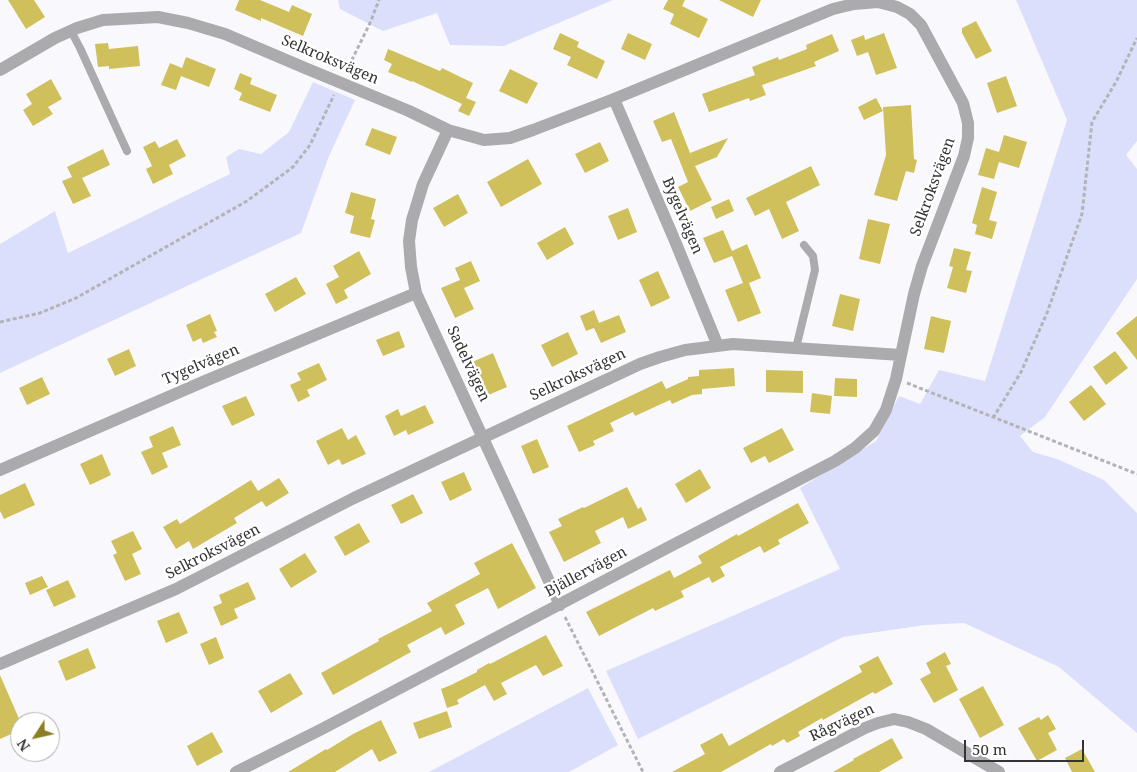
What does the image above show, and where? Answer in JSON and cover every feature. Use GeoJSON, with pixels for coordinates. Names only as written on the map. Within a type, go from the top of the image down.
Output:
{"type":"FeatureCollection","features":[{"type":"Feature","properties":{"kind":"street","name":"Selkroksvägen"},"geometry":{"type":"LineString","coordinates":[[0,70],[55,38],[103,20],[158,17],[188,23],[225,34],[409,111],[448,130],[484,140],[510,138],[614,99],[833,9],[854,4],[878,2],[897,7],[910,14],[921,26],[963,103],[968,123],[968,138],[964,156],[922,266],[901,355],[733,344],[685,350],[660,357],[640,364],[313,518],[176,589],[0,664]]}},
{"type":"Feature","properties":{"kind":"street","name":"Bygelvägen"},"geometry":{"type":"LineString","coordinates":[[614,99],[718,346]]}},
{"type":"Feature","properties":{"kind":"street","name":"Sadelvägen"},"geometry":{"type":"LineString","coordinates":[[448,130],[423,184],[412,220],[409,241],[416,293],[560,605]]}},
{"type":"Feature","properties":{"kind":"street","name":"Tygelvägen"},"geometry":{"type":"LineString","coordinates":[[0,470],[205,381],[416,293]]}},
{"type":"Feature","properties":{"kind":"street","name":"Bjällervägen"},"geometry":{"type":"LineString","coordinates":[[236,772],[835,461],[855,448],[874,431],[886,410],[901,355]]}},
{"type":"Feature","properties":{"kind":"street","name":"Rågvägen"},"geometry":{"type":"LineString","coordinates":[[780,772],[865,728],[894,719],[908,722],[926,730],[999,772]]}},
{"type":"Feature","properties":{"kind":"lane"},"geometry":{"type":"LineString","coordinates":[[71,31],[127,151]]}},
{"type":"Feature","properties":{"kind":"lane"},"geometry":{"type":"LineString","coordinates":[[796,348],[815,270],[813,256],[804,245]]}},
{"type":"Feature","properties":{"kind":"path"},"geometry":{"type":"LineString","coordinates":[[0,322],[40,313],[76,298],[247,201],[293,167],[310,145],[370,23],[379,0]]}},
{"type":"Feature","properties":{"kind":"path"},"geometry":{"type":"LineString","coordinates":[[993,418],[1020,372],[1047,313],[1082,214],[1092,122],[1116,82],[1137,38]]}},
{"type":"Feature","properties":{"kind":"path"},"geometry":{"type":"LineString","coordinates":[[896,379],[1137,474]]}},
{"type":"Feature","properties":{"kind":"path"},"geometry":{"type":"LineString","coordinates":[[896,379],[1126,470]]}},
{"type":"Feature","properties":{"kind":"path"},"geometry":{"type":"LineString","coordinates":[[560,605],[643,772]]}},
{"type":"Feature","properties":{"kind":"shaded area"},"geometry":{"type":"Polygon","coordinates":[[[338,0],[613,0],[504,46],[450,45],[437,13],[383,31],[340,9],[338,0]]]}},
{"type":"Feature","properties":{"kind":"shaded area"},"geometry":{"type":"Polygon","coordinates":[[[1016,0],[1137,0],[1137,141],[1126,155],[1137,169],[1137,279],[1045,417],[1020,436],[1033,452],[1057,459],[1104,480],[1137,513],[1137,733],[1059,667],[964,623],[925,625],[843,637],[638,739],[606,671],[840,569],[800,488],[876,441],[899,396],[920,404],[939,370],[985,381],[1067,120],[1016,0]]]}},
{"type":"Feature","properties":{"kind":"shaded area"},"geometry":{"type":"Polygon","coordinates":[[[313,82],[355,100],[329,156],[301,233],[0,373],[0,244],[55,211],[68,253],[230,174],[226,157],[239,149],[261,154],[289,132],[313,82]]]}},
{"type":"Feature","properties":{"kind":"shaded area"},"geometry":{"type":"Polygon","coordinates":[[[588,688],[618,745],[569,772],[429,772],[588,688]]]}},
{"type":"Feature","properties":{"kind":"building"},"geometry":{"type":"Polygon","coordinates":[[[8,0],[34,0],[45,17],[26,29],[8,0]]]}},
{"type":"Feature","properties":{"kind":"building"},"geometry":{"type":"Polygon","coordinates":[[[239,0],[260,0],[289,12],[292,5],[312,14],[303,36],[261,18],[261,21],[235,10],[239,0]]]}},
{"type":"Feature","properties":{"kind":"building"},"geometry":{"type":"Polygon","coordinates":[[[668,0],[685,0],[682,6],[708,19],[699,38],[670,24],[674,14],[663,9],[668,0]]]}},
{"type":"Feature","properties":{"kind":"building"},"geometry":{"type":"Polygon","coordinates":[[[719,0],[761,0],[753,17],[719,0]]]}},
{"type":"Feature","properties":{"kind":"building"},"geometry":{"type":"Polygon","coordinates":[[[976,21],[992,51],[976,59],[962,33],[962,28],[976,21]]]}},
{"type":"Feature","properties":{"kind":"building"},"geometry":{"type":"Polygon","coordinates":[[[560,33],[579,42],[577,47],[605,61],[597,79],[567,65],[571,57],[553,49],[560,33]]]}},
{"type":"Feature","properties":{"kind":"building"},"geometry":{"type":"Polygon","coordinates":[[[628,33],[652,44],[645,60],[621,49],[628,33]]]}},
{"type":"Feature","properties":{"kind":"building"},"geometry":{"type":"Polygon","coordinates":[[[884,33],[897,68],[876,75],[868,52],[857,56],[851,40],[864,35],[865,40],[884,33]]]}},
{"type":"Feature","properties":{"kind":"building"},"geometry":{"type":"Polygon","coordinates":[[[832,34],[839,51],[814,62],[816,66],[762,85],[766,95],[750,101],[749,98],[709,112],[702,94],[755,75],[752,67],[778,57],[779,60],[807,49],[806,45],[832,34]]]}},
{"type":"Feature","properties":{"kind":"building"},"geometry":{"type":"Polygon","coordinates":[[[108,43],[109,49],[138,46],[140,66],[109,69],[109,66],[98,67],[95,44],[108,43]]]}},
{"type":"Feature","properties":{"kind":"building"},"geometry":{"type":"Polygon","coordinates":[[[388,49],[440,71],[442,68],[473,83],[466,98],[476,102],[469,116],[458,111],[462,104],[388,72],[392,64],[384,60],[388,49]]]}},
{"type":"Feature","properties":{"kind":"building"},"geometry":{"type":"Polygon","coordinates":[[[186,57],[216,69],[209,87],[181,76],[176,90],[161,85],[170,63],[182,68],[186,57]]]}},
{"type":"Feature","properties":{"kind":"building"},"geometry":{"type":"Polygon","coordinates":[[[510,69],[538,83],[527,104],[499,91],[510,69]]]}},
{"type":"Feature","properties":{"kind":"building"},"geometry":{"type":"Polygon","coordinates":[[[240,73],[252,78],[250,84],[277,95],[270,112],[239,100],[242,93],[234,89],[240,73]]]}},
{"type":"Feature","properties":{"kind":"building"},"geometry":{"type":"Polygon","coordinates":[[[1006,76],[1017,106],[997,113],[987,83],[1006,76]]]}},
{"type":"Feature","properties":{"kind":"building"},"geometry":{"type":"Polygon","coordinates":[[[51,79],[62,99],[48,107],[53,114],[33,126],[23,110],[32,104],[26,94],[51,79]]]}},
{"type":"Feature","properties":{"kind":"building"},"geometry":{"type":"Polygon","coordinates":[[[876,98],[883,111],[864,120],[858,107],[876,98]]]}},
{"type":"Feature","properties":{"kind":"building"},"geometry":{"type":"Polygon","coordinates":[[[911,105],[914,159],[917,160],[914,173],[906,171],[897,201],[874,195],[886,155],[883,107],[911,105]]]}},
{"type":"Feature","properties":{"kind":"building"},"geometry":{"type":"Polygon","coordinates":[[[674,112],[690,153],[728,138],[717,157],[695,166],[712,200],[690,211],[678,187],[688,182],[671,139],[662,142],[653,121],[674,112]]]}},
{"type":"Feature","properties":{"kind":"building"},"geometry":{"type":"Polygon","coordinates":[[[372,128],[397,137],[390,155],[365,145],[372,128]]]}},
{"type":"Feature","properties":{"kind":"building"},"geometry":{"type":"Polygon","coordinates":[[[1004,135],[1027,142],[1019,168],[999,162],[994,179],[978,175],[986,148],[999,152],[1004,135]]]}},
{"type":"Feature","properties":{"kind":"building"},"geometry":{"type":"Polygon","coordinates":[[[177,139],[186,156],[169,165],[173,174],[153,184],[146,169],[152,166],[143,147],[155,141],[159,148],[177,139]]]}},
{"type":"Feature","properties":{"kind":"building"},"geometry":{"type":"Polygon","coordinates":[[[600,142],[609,161],[585,173],[575,154],[600,142]]]}},
{"type":"Feature","properties":{"kind":"building"},"geometry":{"type":"Polygon","coordinates":[[[103,149],[110,165],[82,178],[91,196],[73,204],[62,181],[72,177],[67,167],[103,149]]]}},
{"type":"Feature","properties":{"kind":"building"},"geometry":{"type":"Polygon","coordinates":[[[528,159],[542,184],[501,207],[487,182],[528,159]]]}},
{"type":"Feature","properties":{"kind":"building"},"geometry":{"type":"Polygon","coordinates":[[[811,166],[820,185],[786,202],[799,231],[782,239],[769,209],[755,216],[746,198],[811,166]]]}},
{"type":"Feature","properties":{"kind":"building"},"geometry":{"type":"Polygon","coordinates":[[[982,187],[997,192],[989,220],[997,222],[992,239],[975,234],[977,225],[972,223],[982,187]]]}},
{"type":"Feature","properties":{"kind":"building"},"geometry":{"type":"Polygon","coordinates":[[[351,192],[376,199],[371,219],[375,220],[370,238],[350,233],[354,216],[345,213],[351,192]]]}},
{"type":"Feature","properties":{"kind":"building"},"geometry":{"type":"Polygon","coordinates":[[[458,194],[468,213],[444,227],[433,208],[458,194]]]}},
{"type":"Feature","properties":{"kind":"building"},"geometry":{"type":"Polygon","coordinates":[[[729,199],[734,211],[716,219],[711,207],[729,199]]]}},
{"type":"Feature","properties":{"kind":"building"},"geometry":{"type":"Polygon","coordinates":[[[628,208],[637,232],[618,240],[608,216],[628,208]]]}},
{"type":"Feature","properties":{"kind":"building"},"geometry":{"type":"Polygon","coordinates":[[[868,219],[890,224],[880,264],[859,259],[868,219]]]}},
{"type":"Feature","properties":{"kind":"building"},"geometry":{"type":"Polygon","coordinates":[[[565,227],[574,244],[547,260],[537,243],[565,227]]]}},
{"type":"Feature","properties":{"kind":"building"},"geometry":{"type":"Polygon","coordinates":[[[723,230],[732,251],[747,244],[761,278],[749,283],[761,313],[738,322],[725,290],[743,283],[732,256],[714,263],[703,238],[723,230]]]}},
{"type":"Feature","properties":{"kind":"building"},"geometry":{"type":"Polygon","coordinates":[[[954,248],[971,252],[966,270],[972,271],[966,293],[947,288],[953,267],[949,266],[954,248]]]}},
{"type":"Feature","properties":{"kind":"building"},"geometry":{"type":"Polygon","coordinates":[[[359,251],[371,274],[344,290],[348,298],[336,304],[326,284],[339,277],[333,266],[359,251]]]}},
{"type":"Feature","properties":{"kind":"building"},"geometry":{"type":"Polygon","coordinates":[[[471,261],[480,281],[464,288],[474,309],[455,318],[441,288],[460,280],[455,268],[471,261]]]}},
{"type":"Feature","properties":{"kind":"building"},"geometry":{"type":"Polygon","coordinates":[[[658,271],[670,298],[651,307],[639,280],[658,271]]]}},
{"type":"Feature","properties":{"kind":"building"},"geometry":{"type":"Polygon","coordinates":[[[296,277],[306,294],[275,312],[265,294],[296,277]]]}},
{"type":"Feature","properties":{"kind":"building"},"geometry":{"type":"Polygon","coordinates":[[[840,294],[860,299],[853,331],[832,326],[840,294]]]}},
{"type":"Feature","properties":{"kind":"building"},"geometry":{"type":"Polygon","coordinates":[[[594,310],[599,323],[619,315],[626,332],[601,343],[594,328],[586,331],[580,316],[594,310]]]}},
{"type":"Feature","properties":{"kind":"building"},"geometry":{"type":"Polygon","coordinates":[[[210,314],[217,331],[214,332],[217,337],[203,343],[201,338],[193,342],[186,325],[210,314]]]}},
{"type":"Feature","properties":{"kind":"building"},"geometry":{"type":"Polygon","coordinates":[[[931,316],[951,321],[944,353],[924,349],[931,316]]]}},
{"type":"Feature","properties":{"kind":"building"},"geometry":{"type":"Polygon","coordinates":[[[1137,316],[1137,360],[1116,333],[1137,316]]]}},
{"type":"Feature","properties":{"kind":"building"},"geometry":{"type":"Polygon","coordinates":[[[399,331],[405,347],[383,356],[376,340],[399,331]]]}},
{"type":"Feature","properties":{"kind":"building"},"geometry":{"type":"Polygon","coordinates":[[[568,332],[578,354],[552,367],[541,345],[568,332]]]}},
{"type":"Feature","properties":{"kind":"building"},"geometry":{"type":"Polygon","coordinates":[[[129,349],[136,366],[115,376],[107,359],[129,349]]]}},
{"type":"Feature","properties":{"kind":"building"},"geometry":{"type":"Polygon","coordinates":[[[1115,351],[1128,368],[1106,385],[1093,367],[1115,351]]]}},
{"type":"Feature","properties":{"kind":"building"},"geometry":{"type":"Polygon","coordinates":[[[493,353],[507,387],[486,396],[472,362],[493,353]]]}},
{"type":"Feature","properties":{"kind":"building"},"geometry":{"type":"Polygon","coordinates":[[[319,363],[327,380],[307,390],[310,396],[298,402],[290,385],[301,380],[297,373],[319,363]]]}},
{"type":"Feature","properties":{"kind":"building"},"geometry":{"type":"Polygon","coordinates":[[[734,368],[735,386],[702,389],[702,394],[692,395],[672,404],[670,400],[635,416],[633,412],[610,423],[614,431],[593,441],[595,445],[579,452],[567,426],[662,381],[666,389],[688,379],[688,377],[699,376],[699,370],[734,368]]]}},
{"type":"Feature","properties":{"kind":"building"},"geometry":{"type":"Polygon","coordinates":[[[766,370],[803,371],[803,393],[766,392],[766,370]]]}},
{"type":"Feature","properties":{"kind":"building"},"geometry":{"type":"Polygon","coordinates":[[[42,377],[50,394],[27,405],[19,388],[42,377]]]}},
{"type":"Feature","properties":{"kind":"building"},"geometry":{"type":"Polygon","coordinates":[[[835,378],[857,379],[857,397],[834,396],[835,378]]]}},
{"type":"Feature","properties":{"kind":"building"},"geometry":{"type":"Polygon","coordinates":[[[1091,385],[1106,404],[1084,421],[1069,402],[1091,385]]]}},
{"type":"Feature","properties":{"kind":"building"},"geometry":{"type":"Polygon","coordinates":[[[812,393],[832,396],[830,414],[810,412],[812,393]]]}},
{"type":"Feature","properties":{"kind":"building"},"geometry":{"type":"Polygon","coordinates":[[[246,396],[255,415],[232,426],[222,406],[246,396]]]}},
{"type":"Feature","properties":{"kind":"building"},"geometry":{"type":"Polygon","coordinates":[[[425,405],[434,423],[408,435],[406,430],[394,436],[385,416],[398,409],[401,416],[425,405]]]}},
{"type":"Feature","properties":{"kind":"building"},"geometry":{"type":"Polygon","coordinates":[[[173,426],[181,445],[162,453],[168,467],[152,475],[141,452],[153,447],[149,437],[173,426]]]}},
{"type":"Feature","properties":{"kind":"building"},"geometry":{"type":"Polygon","coordinates":[[[342,428],[348,440],[356,435],[366,454],[342,465],[339,459],[328,465],[316,441],[342,428]]]}},
{"type":"Feature","properties":{"kind":"building"},"geometry":{"type":"Polygon","coordinates":[[[782,428],[794,450],[769,463],[765,456],[751,463],[743,448],[782,428]]]}},
{"type":"Feature","properties":{"kind":"building"},"geometry":{"type":"Polygon","coordinates":[[[537,439],[549,467],[533,474],[521,446],[537,439]]]}},
{"type":"Feature","properties":{"kind":"building"},"geometry":{"type":"Polygon","coordinates":[[[102,454],[111,475],[90,485],[80,464],[102,454]]]}},
{"type":"Feature","properties":{"kind":"building"},"geometry":{"type":"Polygon","coordinates":[[[700,469],[711,488],[686,503],[675,484],[700,469]]]}},
{"type":"Feature","properties":{"kind":"building"},"geometry":{"type":"Polygon","coordinates":[[[464,472],[472,490],[450,501],[441,482],[464,472]]]}},
{"type":"Feature","properties":{"kind":"building"},"geometry":{"type":"Polygon","coordinates":[[[279,478],[289,493],[266,507],[262,501],[234,518],[237,523],[193,549],[189,541],[176,549],[163,527],[177,519],[180,524],[251,480],[258,491],[279,478]]]}},
{"type":"Feature","properties":{"kind":"building"},"geometry":{"type":"Polygon","coordinates":[[[25,483],[35,505],[4,519],[0,511],[0,495],[25,483]]]}},
{"type":"Feature","properties":{"kind":"building"},"geometry":{"type":"Polygon","coordinates":[[[627,487],[638,509],[641,507],[647,520],[628,529],[623,517],[595,531],[601,543],[564,562],[549,532],[562,526],[558,519],[627,487]]]}},
{"type":"Feature","properties":{"kind":"building"},"geometry":{"type":"Polygon","coordinates":[[[413,494],[423,513],[401,524],[391,505],[413,494]]]}},
{"type":"Feature","properties":{"kind":"building"},"geometry":{"type":"Polygon","coordinates":[[[798,503],[809,523],[778,540],[780,544],[764,553],[760,546],[720,567],[725,576],[712,583],[709,577],[681,591],[684,597],[655,611],[653,608],[599,636],[586,612],[670,570],[674,578],[702,563],[698,556],[798,503]]]}},
{"type":"Feature","properties":{"kind":"building"},"geometry":{"type":"Polygon","coordinates":[[[359,523],[370,542],[345,556],[334,537],[359,523]]]}},
{"type":"Feature","properties":{"kind":"building"},"geometry":{"type":"Polygon","coordinates":[[[133,531],[142,549],[132,554],[141,574],[125,581],[113,555],[117,553],[111,541],[133,531]]]}},
{"type":"Feature","properties":{"kind":"building"},"geometry":{"type":"Polygon","coordinates":[[[512,543],[536,588],[498,609],[488,588],[455,605],[465,624],[445,635],[441,627],[407,645],[411,652],[333,695],[321,673],[379,641],[378,639],[432,611],[427,603],[480,574],[474,563],[512,543]]]}},
{"type":"Feature","properties":{"kind":"building"},"geometry":{"type":"Polygon","coordinates":[[[305,553],[317,572],[291,588],[279,569],[305,553]]]}},
{"type":"Feature","properties":{"kind":"building"},"geometry":{"type":"Polygon","coordinates":[[[42,576],[48,587],[30,595],[25,583],[42,576]]]}},
{"type":"Feature","properties":{"kind":"building"},"geometry":{"type":"Polygon","coordinates":[[[68,580],[76,597],[54,607],[46,590],[68,580]]]}},
{"type":"Feature","properties":{"kind":"building"},"geometry":{"type":"Polygon","coordinates":[[[248,582],[256,599],[234,609],[238,618],[221,626],[213,607],[222,603],[219,595],[248,582]]]}},
{"type":"Feature","properties":{"kind":"building"},"geometry":{"type":"Polygon","coordinates":[[[179,612],[188,633],[166,643],[157,621],[179,612]]]}},
{"type":"Feature","properties":{"kind":"building"},"geometry":{"type":"Polygon","coordinates":[[[546,635],[563,666],[543,676],[536,665],[501,683],[507,694],[494,701],[485,685],[457,700],[459,704],[447,708],[441,689],[546,635]]]}},
{"type":"Feature","properties":{"kind":"building"},"geometry":{"type":"Polygon","coordinates":[[[216,637],[224,658],[209,665],[200,644],[216,637]]]}},
{"type":"Feature","properties":{"kind":"building"},"geometry":{"type":"Polygon","coordinates":[[[88,648],[96,668],[66,681],[58,661],[88,648]]]}},
{"type":"Feature","properties":{"kind":"building"},"geometry":{"type":"Polygon","coordinates":[[[945,652],[951,664],[946,666],[958,690],[934,703],[920,679],[931,673],[926,663],[945,652]]]}},
{"type":"Feature","properties":{"kind":"building"},"geometry":{"type":"Polygon","coordinates":[[[878,656],[893,684],[875,694],[873,692],[823,720],[822,718],[798,732],[800,736],[787,743],[784,739],[772,746],[771,744],[721,772],[672,772],[705,754],[700,745],[722,733],[729,746],[862,672],[859,666],[878,656]]]}},
{"type":"Feature","properties":{"kind":"building"},"geometry":{"type":"Polygon","coordinates":[[[290,673],[303,694],[271,713],[258,691],[290,673]]]}},
{"type":"Feature","properties":{"kind":"building"},"geometry":{"type":"Polygon","coordinates":[[[0,675],[16,712],[10,712],[10,734],[0,739],[0,675]]]}},
{"type":"Feature","properties":{"kind":"building"},"geometry":{"type":"Polygon","coordinates":[[[983,686],[1004,725],[980,738],[959,699],[983,686]]]}},
{"type":"Feature","properties":{"kind":"building"},"geometry":{"type":"Polygon","coordinates":[[[447,711],[452,727],[419,739],[413,723],[447,711]]]}},
{"type":"Feature","properties":{"kind":"building"},"geometry":{"type":"Polygon","coordinates":[[[1048,715],[1056,729],[1048,733],[1057,750],[1037,761],[1018,728],[1039,717],[1041,720],[1048,715]]]}},
{"type":"Feature","properties":{"kind":"building"},"geometry":{"type":"Polygon","coordinates":[[[381,720],[397,753],[379,762],[372,749],[335,772],[288,772],[326,749],[381,720]]]}},
{"type":"Feature","properties":{"kind":"building"},"geometry":{"type":"Polygon","coordinates":[[[212,732],[223,752],[197,766],[187,746],[212,732]]]}},
{"type":"Feature","properties":{"kind":"building"},"geometry":{"type":"Polygon","coordinates":[[[892,738],[903,758],[879,772],[833,772],[853,759],[892,738]]]}},
{"type":"Feature","properties":{"kind":"building"},"geometry":{"type":"Polygon","coordinates":[[[1082,749],[1095,772],[1072,772],[1065,758],[1082,749]]]}}]}
